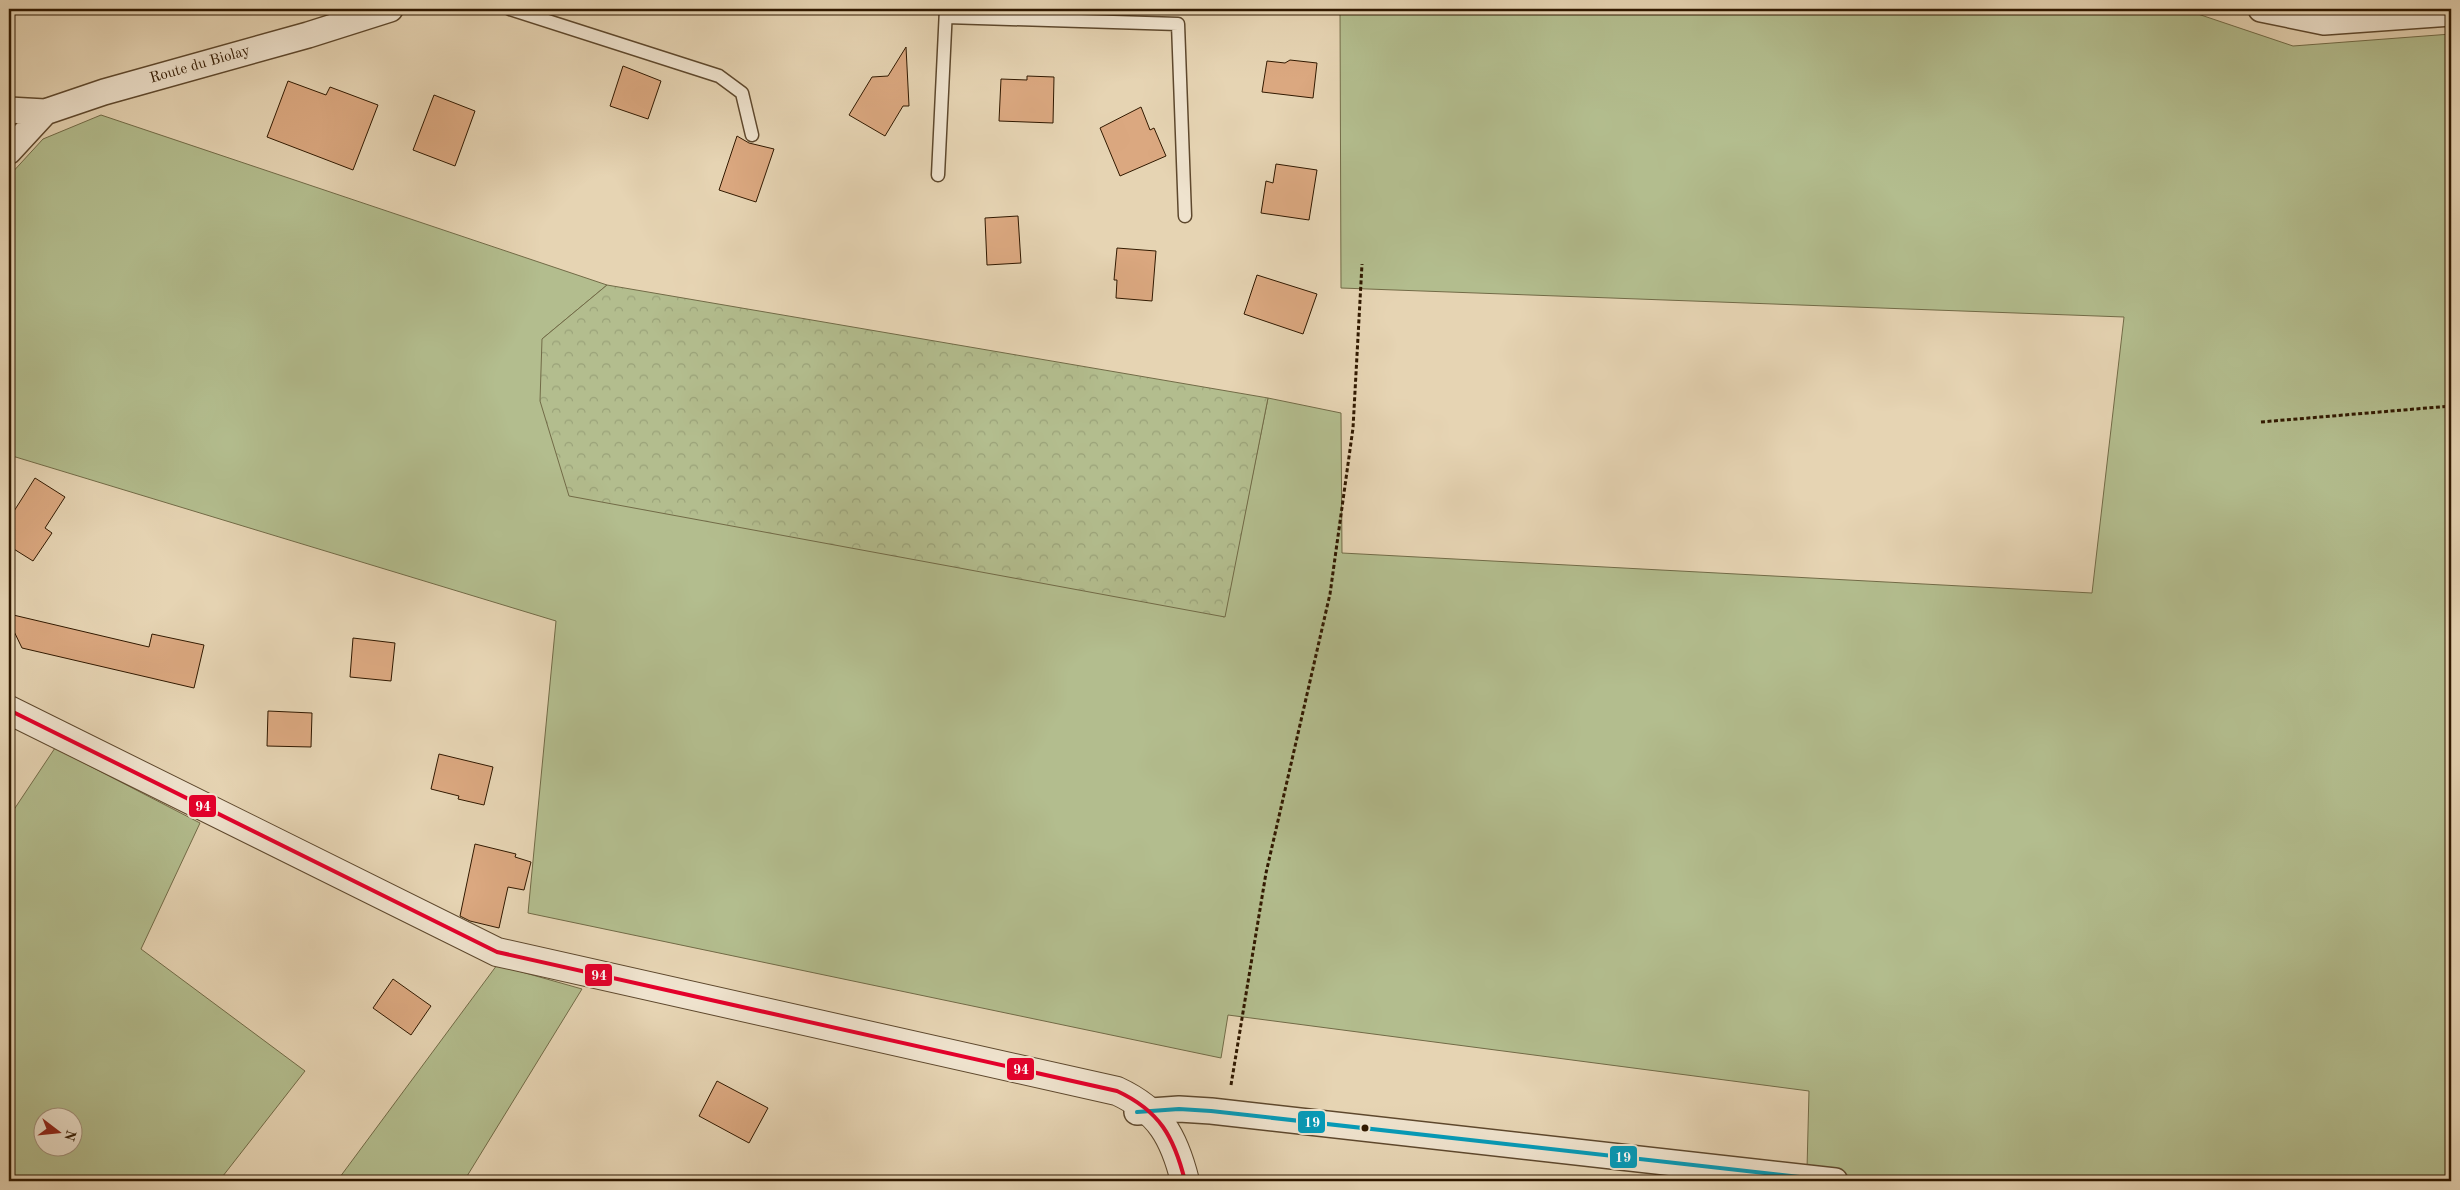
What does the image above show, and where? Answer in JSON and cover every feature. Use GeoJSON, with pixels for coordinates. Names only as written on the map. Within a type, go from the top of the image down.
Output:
{"type":"FeatureCollection","features":[{"type":"Feature","properties":{"kind":"street","name":"Route du Biolay"},"geometry":{"type":"LineString","coordinates":[[9,110],[45,112],[104,92],[321,31],[390,9]]}},
{"type":"Feature","properties":{"kind":"street"},"geometry":{"type":"LineString","coordinates":[[2261,9],[2324,22],[2451,13]]}},
{"type":"Feature","properties":{"kind":"street"},"geometry":{"type":"LineString","coordinates":[[9,151],[45,112]]}},
{"type":"Feature","properties":{"kind":"street"},"geometry":{"type":"LineString","coordinates":[[9,710],[497,952],[1104,1088],[1134,1099],[1172,1141],[1185,1181]]}},
{"type":"Feature","properties":{"kind":"street"},"geometry":{"type":"LineString","coordinates":[[1148,1116],[1219,1112],[1835,1181]]}},
{"type":"Feature","properties":{"kind":"lane"},"geometry":{"type":"LineString","coordinates":[[510,9],[719,76],[742,93],[752,135]]}},
{"type":"Feature","properties":{"kind":"lane"},"geometry":{"type":"LineString","coordinates":[[938,175],[946,13],[1178,24],[1185,216]]}},
{"type":"Feature","properties":{"kind":"path"},"geometry":{"type":"LineString","coordinates":[[1219,1112],[1266,873],[1330,594],[1353,428],[1362,264]]}},
{"type":"Feature","properties":{"kind":"path"},"geometry":{"type":"LineString","coordinates":[[2261,422],[2451,406]]}},
{"type":"Feature","properties":{"kind":"green space"},"geometry":{"type":"Polygon","coordinates":[[[1340,9],[2183,9],[2293,46],[2451,34],[2451,1181],[1883,1181],[1807,1169],[1809,1091],[1228,1015],[1221,1058],[528,913],[556,621],[9,455],[9,176],[43,139],[101,115],[607,285],[542,339],[1224,617],[1268,398],[1341,413],[1342,553],[2092,593],[2124,317],[1341,288],[1340,9]]]}},
{"type":"Feature","properties":{"kind":"green space"},"geometry":{"type":"Polygon","coordinates":[[[607,285],[1268,398],[1225,617],[569,496],[540,401],[542,339],[607,285]]]}},
{"type":"Feature","properties":{"kind":"green space"},"geometry":{"type":"Polygon","coordinates":[[[55,748],[200,823],[141,949],[305,1071],[219,1181],[9,1181],[9,817],[55,748]]]}},
{"type":"Feature","properties":{"kind":"green space"},"geometry":{"type":"Polygon","coordinates":[[[497,965],[582,989],[464,1181],[337,1181],[497,965]]]}},
{"type":"Feature","properties":{"kind":"building"},"geometry":{"type":"Polygon","coordinates":[[[906,47],[909,106],[903,106],[885,136],[849,115],[872,77],[888,76],[906,47]]]}},
{"type":"Feature","properties":{"kind":"building"},"geometry":{"type":"Polygon","coordinates":[[[1290,60],[1317,63],[1313,98],[1262,92],[1267,61],[1285,63],[1290,60]]]}},
{"type":"Feature","properties":{"kind":"building"},"geometry":{"type":"Polygon","coordinates":[[[623,66],[661,81],[648,119],[610,106],[623,66]]]}},
{"type":"Feature","properties":{"kind":"building"},"geometry":{"type":"Polygon","coordinates":[[[1027,76],[1054,77],[1053,123],[999,121],[1001,79],[1027,80],[1027,76]]]}},
{"type":"Feature","properties":{"kind":"building"},"geometry":{"type":"Polygon","coordinates":[[[288,81],[326,95],[330,87],[378,105],[353,170],[267,137],[288,81]]]}},
{"type":"Feature","properties":{"kind":"building"},"geometry":{"type":"Polygon","coordinates":[[[434,95],[475,111],[455,166],[413,150],[434,95]]]}},
{"type":"Feature","properties":{"kind":"building"},"geometry":{"type":"Polygon","coordinates":[[[1141,107],[1150,130],[1154,128],[1166,156],[1120,176],[1100,128],[1141,107]]]}},
{"type":"Feature","properties":{"kind":"building"},"geometry":{"type":"Polygon","coordinates":[[[737,136],[749,143],[774,149],[756,202],[719,190],[737,136]]]}},
{"type":"Feature","properties":{"kind":"building"},"geometry":{"type":"Polygon","coordinates":[[[1276,164],[1317,170],[1309,220],[1261,213],[1266,181],[1273,183],[1276,164]]]}},
{"type":"Feature","properties":{"kind":"building"},"geometry":{"type":"Polygon","coordinates":[[[1018,216],[1021,263],[987,265],[985,218],[1018,216]]]}},
{"type":"Feature","properties":{"kind":"building"},"geometry":{"type":"Polygon","coordinates":[[[1117,248],[1156,251],[1152,301],[1116,298],[1117,280],[1114,280],[1117,248]]]}},
{"type":"Feature","properties":{"kind":"building"},"geometry":{"type":"Polygon","coordinates":[[[1257,275],[1317,294],[1303,334],[1244,314],[1257,275]]]}},
{"type":"Feature","properties":{"kind":"building"},"geometry":{"type":"Polygon","coordinates":[[[35,478],[65,497],[45,528],[52,533],[33,561],[9,546],[9,519],[35,478]]]}},
{"type":"Feature","properties":{"kind":"building"},"geometry":{"type":"Polygon","coordinates":[[[9,614],[149,647],[152,634],[204,645],[194,688],[22,648],[9,621],[9,614]]]}},
{"type":"Feature","properties":{"kind":"building"},"geometry":{"type":"Polygon","coordinates":[[[353,638],[395,643],[391,681],[350,677],[353,638]]]}},
{"type":"Feature","properties":{"kind":"building"},"geometry":{"type":"Polygon","coordinates":[[[268,711],[312,713],[311,747],[267,746],[268,711]]]}},
{"type":"Feature","properties":{"kind":"building"},"geometry":{"type":"Polygon","coordinates":[[[439,754],[493,767],[484,805],[458,799],[459,796],[431,789],[439,754]]]}},
{"type":"Feature","properties":{"kind":"building"},"geometry":{"type":"Polygon","coordinates":[[[475,844],[516,854],[515,857],[531,862],[524,890],[508,887],[499,928],[470,921],[460,916],[475,844]]]}},
{"type":"Feature","properties":{"kind":"building"},"geometry":{"type":"Polygon","coordinates":[[[393,979],[431,1006],[411,1035],[373,1008],[393,979]]]}},
{"type":"Feature","properties":{"kind":"building"},"geometry":{"type":"Polygon","coordinates":[[[717,1081],[768,1108],[749,1143],[699,1116],[717,1081]]]}},
{"type":"Feature","properties":{"kind":"transit line","name":"94"},"geometry":{"type":"LineString","coordinates":[[9,710],[497,952],[1117,1091],[1144,1107],[1163,1127],[1176,1151],[1185,1181]]}},
{"type":"Feature","properties":{"kind":"transit line","name":"19"},"geometry":{"type":"LineString","coordinates":[[1137,1112],[1179,1109],[1211,1111],[1835,1181]]}}]}
